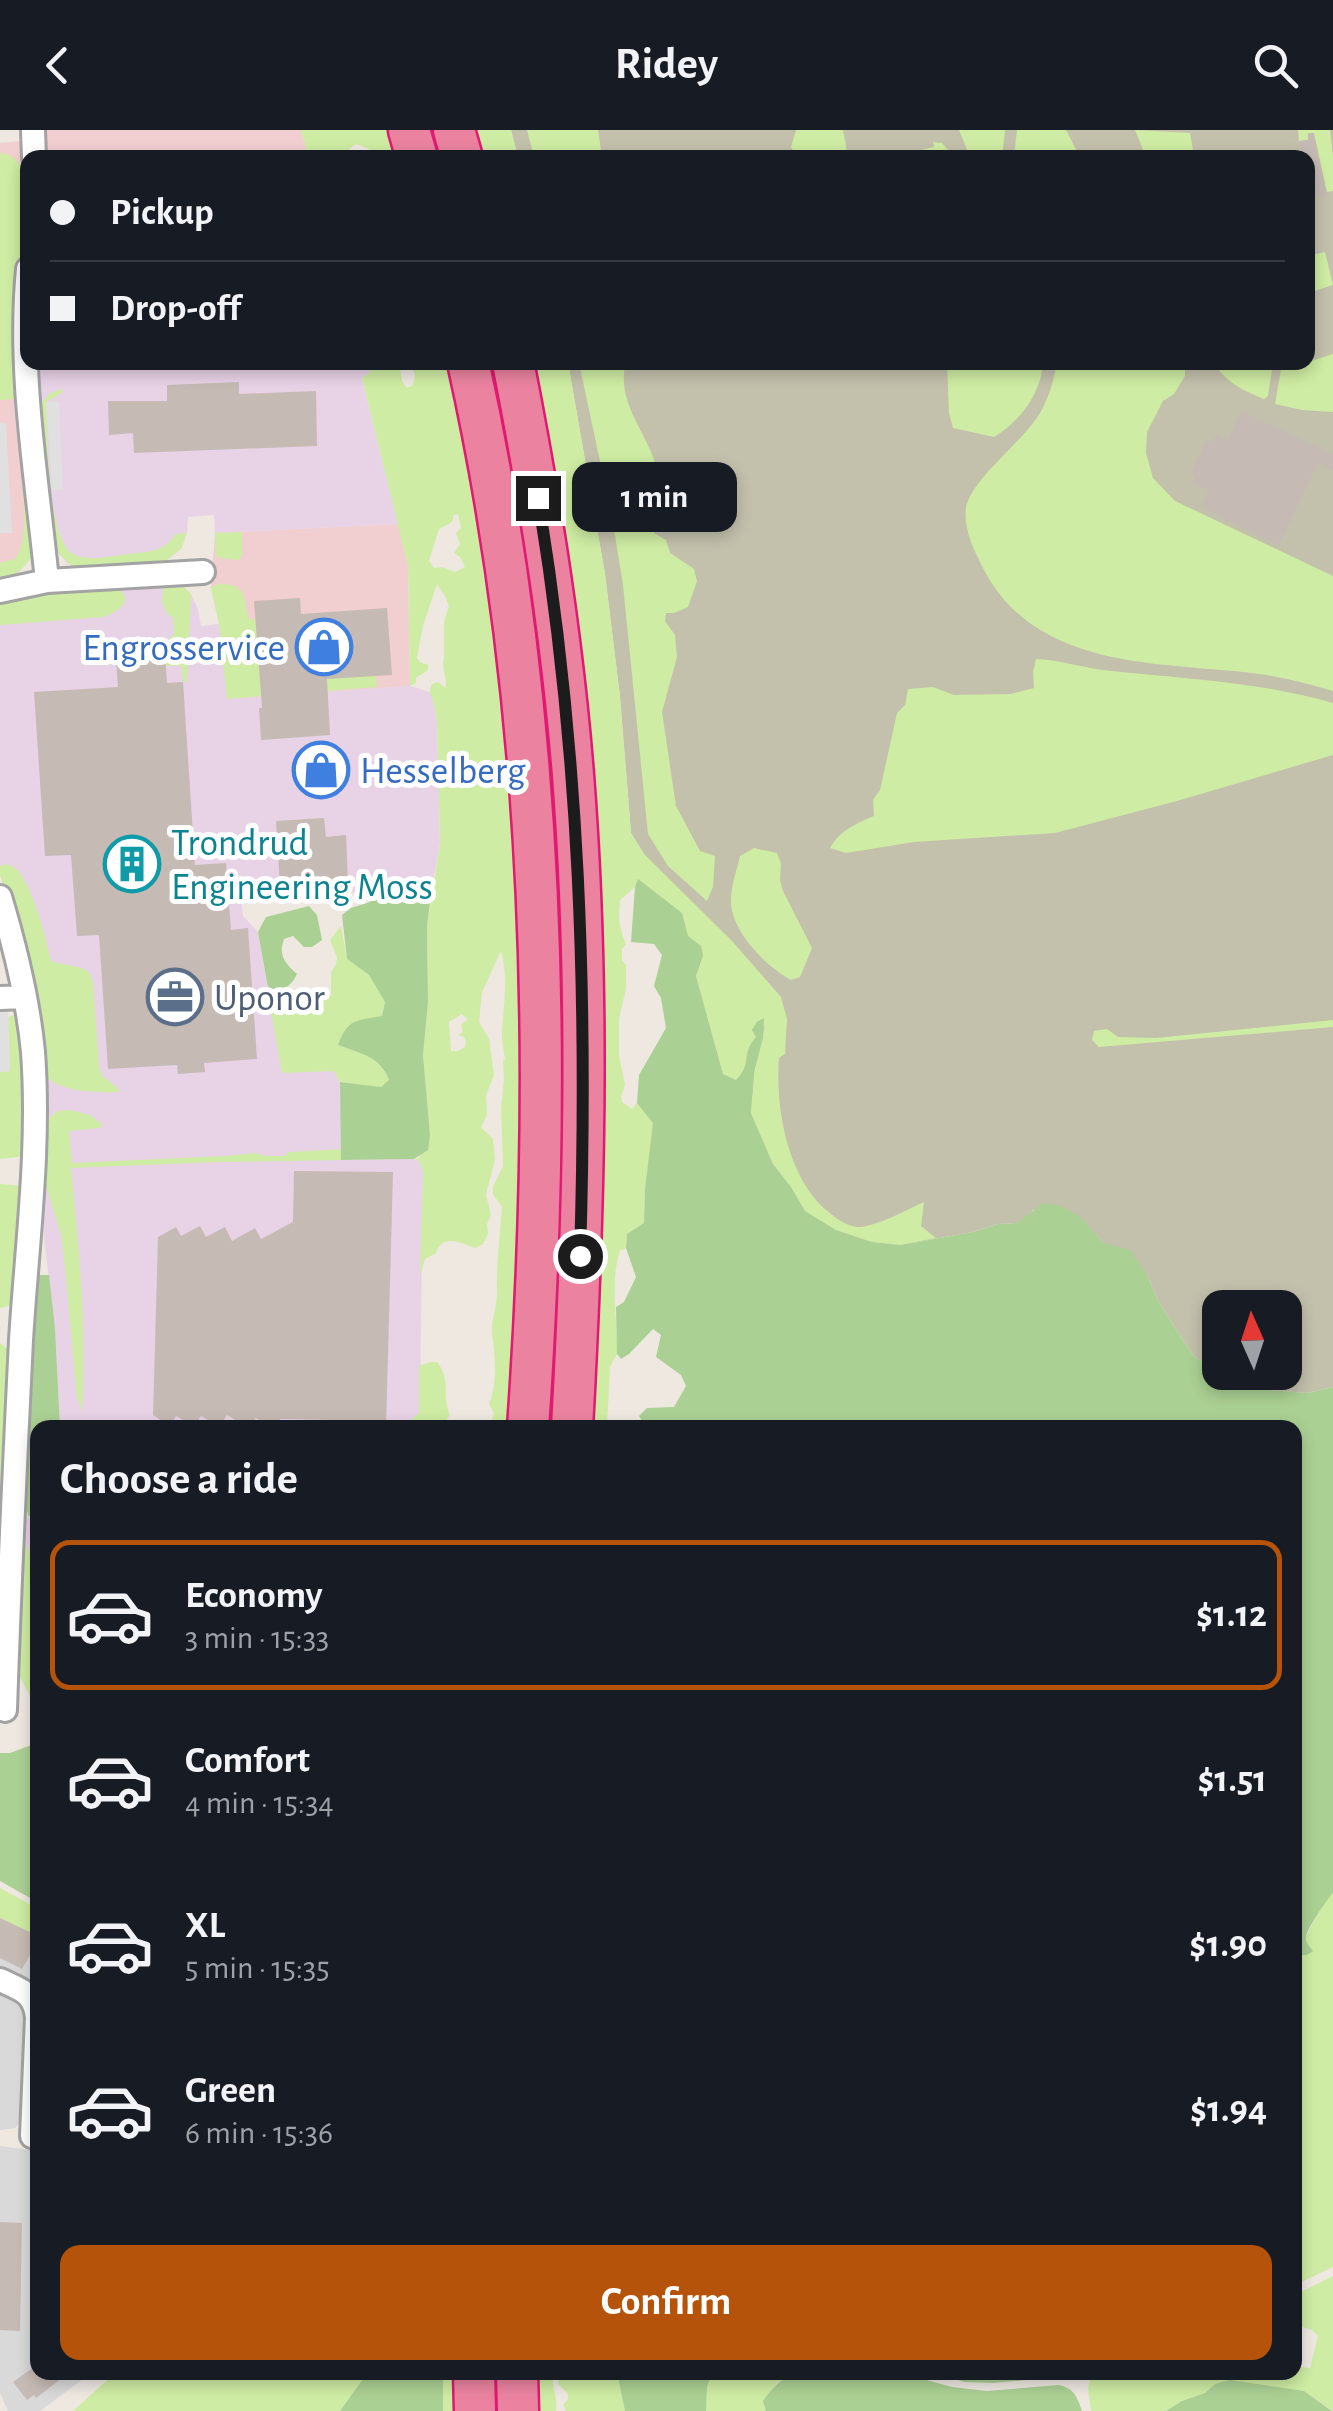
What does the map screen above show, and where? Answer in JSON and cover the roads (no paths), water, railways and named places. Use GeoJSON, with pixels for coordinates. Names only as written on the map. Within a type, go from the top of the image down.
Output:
{"type":"FeatureCollection","features":[{"type":"Feature","properties":{"kind":"highway"},"geometry":{"type":"LineString","coordinates":[[470,370],[504,552],[524,708],[534,839],[540,986],[540,1161],[528,1420]]}},
{"type":"Feature","properties":{"kind":"highway"},"geometry":{"type":"LineString","coordinates":[[514,370],[549,562],[566,691],[582,917],[584,1112],[572,1420]]}},
{"type":"Feature","properties":{"kind":"highway"},"geometry":{"type":"LineString","coordinates":[[474,2380],[474,2411]]}},
{"type":"Feature","properties":{"kind":"highway"},"geometry":{"type":"LineString","coordinates":[[517,2380],[518,2411]]}},
{"type":"Feature","properties":{"kind":"street"},"geometry":{"type":"LineString","coordinates":[[27,370],[47,581]]}},
{"type":"Feature","properties":{"kind":"street"},"geometry":{"type":"LineString","coordinates":[[0,591],[47,581],[203,572]]}},
{"type":"Feature","properties":{"kind":"street"},"geometry":{"type":"LineString","coordinates":[[0,897],[15,946],[33,1051],[34,1168],[12,1508],[5,1710]]}},
{"type":"Feature","properties":{"kind":"street"},"geometry":{"type":"LineString","coordinates":[[0,998],[25,997]]}},
{"type":"Feature","properties":{"kind":"street"},"geometry":{"type":"LineString","coordinates":[[0,1980],[30,1996]]}},
{"type":"Feature","properties":{"kind":"place","name":"Engrosservice"},"geometry":{"type":"Point","coordinates":[324,647]}},
{"type":"Feature","properties":{"kind":"place","name":"Hesselberg"},"geometry":{"type":"Point","coordinates":[321,770]}},
{"type":"Feature","properties":{"kind":"place","name":"Trondrud Engineering Moss"},"geometry":{"type":"Point","coordinates":[132,864]}},
{"type":"Feature","properties":{"kind":"place","name":"Uponor"},"geometry":{"type":"Point","coordinates":[175,997]}}]}
